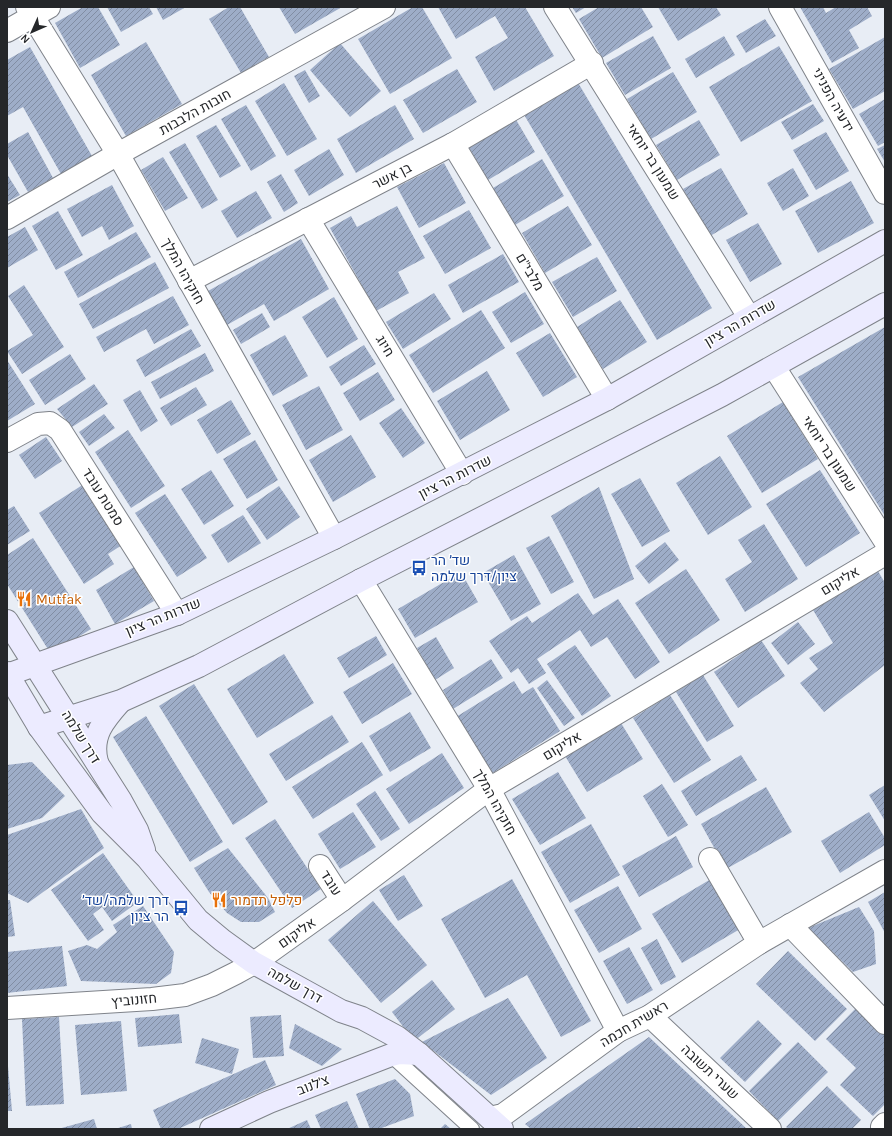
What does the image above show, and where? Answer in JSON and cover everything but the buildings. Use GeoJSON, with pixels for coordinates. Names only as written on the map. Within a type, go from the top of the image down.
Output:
{"type":"FeatureCollection","features":[{"type":"Feature","properties":{"kind":"street","name":"חובות הלבבות"},"geometry":{"type":"LineString","coordinates":[[7,218],[118,154],[384,7]]}},
{"type":"Feature","properties":{"kind":"street","name":"שמעון בר יוחאי"},"geometry":{"type":"LineString","coordinates":[[555,7],[592,63],[749,317]]}},
{"type":"Feature","properties":{"kind":"street","name":"ידעיה הפניני"},"geometry":{"type":"LineString","coordinates":[[780,7],[885,193]]}},
{"type":"Feature","properties":{"kind":"street","name":"חזקיהו המלך"},"geometry":{"type":"LineString","coordinates":[[36,10],[334,538]]}},
{"type":"Feature","properties":{"kind":"street"},"geometry":{"type":"LineString","coordinates":[[7,31],[36,10]]}},
{"type":"Feature","properties":{"kind":"street","name":"בן אשר"},"geometry":{"type":"LineString","coordinates":[[189,281],[453,144],[592,63]]}},
{"type":"Feature","properties":{"kind":"street","name":"מלבי\"ם"},"geometry":{"type":"LineString","coordinates":[[453,144],[607,399]]}},
{"type":"Feature","properties":{"kind":"street","name":"חיוג"},"geometry":{"type":"LineString","coordinates":[[308,219],[462,474]]}},
{"type":"Feature","properties":{"kind":"street","name":"שדרות הר ציון"},"geometry":{"type":"LineString","coordinates":[[7,674],[36,666],[176,614],[334,538],[607,399],[885,241]]}},
{"type":"Feature","properties":{"kind":"street"},"geometry":{"type":"LineString","coordinates":[[39,727],[70,719],[121,702],[199,666],[361,580],[774,367],[885,304]]}},
{"type":"Feature","properties":{"kind":"street","name":"שמעון בר יוחאי"},"geometry":{"type":"LineString","coordinates":[[774,367],[885,541]]}},
{"type":"Feature","properties":{"kind":"street","name":"סמטת עובד"},"geometry":{"type":"LineString","coordinates":[[7,441],[38,424],[50,423],[60,430],[176,614]]}},
{"type":"Feature","properties":{"kind":"street","name":"אליקום"},"geometry":{"type":"LineString","coordinates":[[254,963],[342,900],[489,789],[885,554]]}},
{"type":"Feature","properties":{"kind":"street","name":"חזקיהו המלך"},"geometry":{"type":"LineString","coordinates":[[361,580],[489,789],[618,1031]]}},
{"type":"Feature","properties":{"kind":"street","name":"דרך שלמה"},"geometry":{"type":"LineString","coordinates":[[7,621],[98,764],[137,830],[147,858]]}},
{"type":"Feature","properties":{"kind":"street","name":"דרך שלמה"},"geometry":{"type":"LineString","coordinates":[[7,674],[39,727],[102,813],[147,858],[198,920],[222,940],[254,963],[341,1011],[362,1018],[387,1031],[419,1054],[496,1124]]}},
{"type":"Feature","properties":{"kind":"street"},"geometry":{"type":"LineString","coordinates":[[98,764],[95,752],[99,728],[121,702]]}},
{"type":"Feature","properties":{"kind":"street"},"geometry":{"type":"LineString","coordinates":[[710,859],[759,943]]}},
{"type":"Feature","properties":{"kind":"street","name":"עובד"},"geometry":{"type":"LineString","coordinates":[[320,866],[342,900]]}},
{"type":"Feature","properties":{"kind":"street","name":"ראשית חכמה"},"geometry":{"type":"LineString","coordinates":[[496,1124],[503,1116],[618,1031],[650,1016],[759,943],[885,871]]}},
{"type":"Feature","properties":{"kind":"street"},"geometry":{"type":"LineString","coordinates":[[790,925],[885,1023]]}},
{"type":"Feature","properties":{"kind":"street","name":"חזונוביץ"},"geometry":{"type":"LineString","coordinates":[[7,1008],[152,999],[185,995],[212,985],[254,963]]}},
{"type":"Feature","properties":{"kind":"street","name":"דרך שלמה"},"geometry":{"type":"LineString","coordinates":[[341,1011],[391,1055]]}},
{"type":"Feature","properties":{"kind":"street","name":"שערי תשובה"},"geometry":{"type":"LineString","coordinates":[[650,1016],[770,1129]]}},
{"type":"Feature","properties":{"kind":"street","name":"צ'לנוב"},"geometry":{"type":"LineString","coordinates":[[211,1129],[269,1102],[391,1055],[399,1053],[419,1054]]}},
{"type":"Feature","properties":{"kind":"lane","name":"דרך שלמה"},"geometry":{"type":"LineString","coordinates":[[391,1055],[472,1129]]}},
{"type":"Feature","properties":{"kind":"place","name":"שד׳ הר ציון/דרך שלמה"},"geometry":{"type":"Point","coordinates":[419,568]}},
{"type":"Feature","properties":{"kind":"place","name":"Mutfak"},"geometry":{"type":"Point","coordinates":[24,599]}},
{"type":"Feature","properties":{"kind":"place","name":"פלפל תדמור"},"geometry":{"type":"Point","coordinates":[219,900]}},
{"type":"Feature","properties":{"kind":"place","name":"דרך שלמה/שד׳ הר ציון"},"geometry":{"type":"Point","coordinates":[181,908]}}]}
